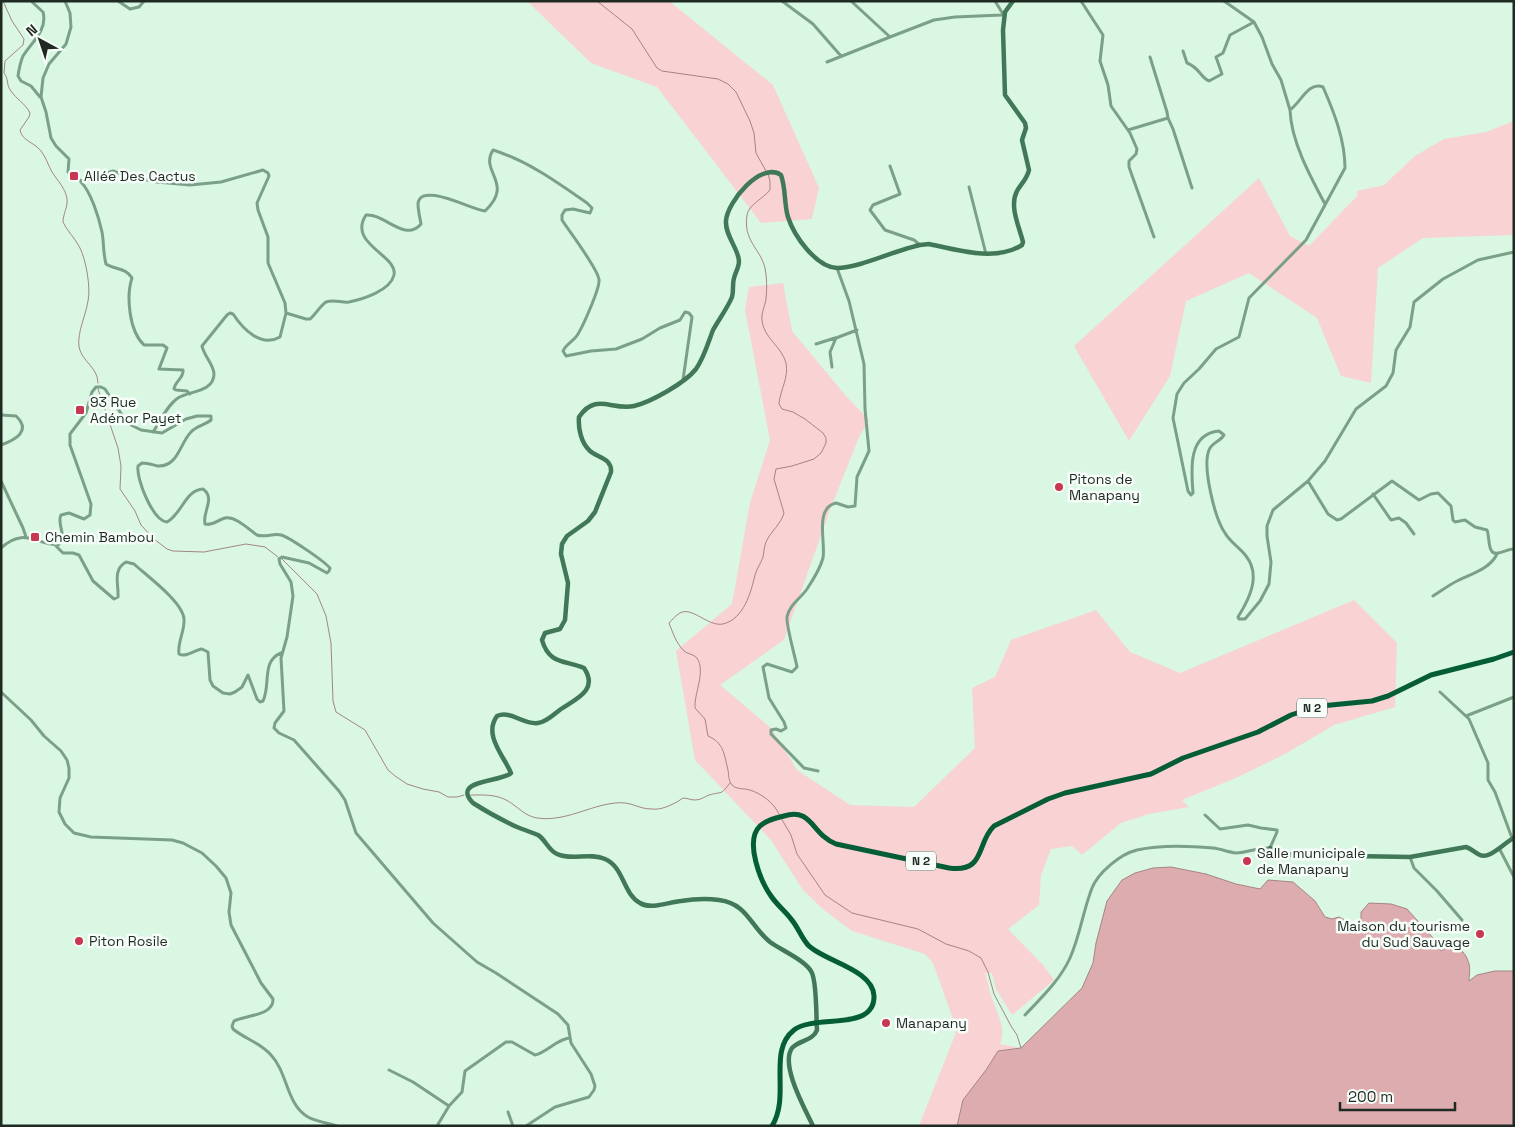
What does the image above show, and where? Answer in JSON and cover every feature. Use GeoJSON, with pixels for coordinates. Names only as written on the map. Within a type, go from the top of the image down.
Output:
{"type":"FeatureCollection","features":[{"type":"Feature","properties":{"kind":"main road"},"geometry":{"type":"LineString","coordinates":[[813,1126],[793,1081],[789,1057],[791,1050],[796,1044],[815,1035],[817,1030],[814,980],[809,969],[768,940],[738,906],[720,900],[708,899],[674,901],[647,906],[640,903],[632,895],[615,866],[606,859],[558,854],[552,851],[541,837],[473,803],[468,795],[469,788],[476,783],[508,776],[511,773],[495,741],[494,723],[497,716],[504,714],[526,722],[542,723],[582,696],[587,690],[588,675],[584,668],[556,660],[545,648],[542,640],[545,633],[562,627],[565,620],[568,583],[561,554],[563,542],[592,516],[611,472],[610,466],[605,459],[594,454],[584,444],[579,417],[586,409],[597,403],[603,402],[622,408],[639,405],[665,392],[683,380],[698,366],[714,329],[732,296],[734,278],[738,269],[739,261],[727,229],[726,218],[743,189],[751,180],[763,174],[776,173],[781,175],[788,215],[800,241],[821,262],[836,268],[920,245],[929,244],[986,255],[1012,250],[1022,245],[1023,242],[1013,204],[1015,196],[1029,170],[1022,140],[1026,123],[1005,95],[1004,13],[1013,1]]}},
{"type":"Feature","properties":{"kind":"main road","name":"N 2"},"geometry":{"type":"LineString","coordinates":[[772,1126],[781,1105],[781,1057],[783,1044],[788,1035],[798,1027],[816,1022],[854,1019],[862,1016],[872,1006],[874,997],[872,987],[864,978],[810,947],[791,918],[772,898],[753,849],[756,830],[763,824],[792,813],[804,816],[822,836],[831,842],[950,868],[964,869],[978,858],[987,832],[994,826],[1048,799],[1064,793],[1151,774],[1183,758],[1258,732],[1291,715],[1306,710],[1321,706],[1372,701],[1388,696],[1431,675],[1514,652]]}},
{"type":"Feature","properties":{"kind":"main road"},"geometry":{"type":"LineString","coordinates":[[1270,848],[1285,854],[1295,855],[1410,857],[1466,847],[1485,857],[1493,854],[1498,848],[1513,838]]}},
{"type":"Feature","properties":{"kind":"street"},"geometry":{"type":"LineString","coordinates":[[31,1],[43,12],[44,22],[37,39],[20,63],[18,76],[21,81],[31,86],[40,97],[46,112],[51,138],[69,159],[68,172],[83,183],[89,193],[103,234],[103,250],[106,264],[125,270],[132,278],[128,289],[128,298],[140,341],[144,345],[163,345],[167,348],[159,369],[183,370],[182,376],[174,388],[187,391],[190,394]]}},
{"type":"Feature","properties":{"kind":"street"},"geometry":{"type":"LineString","coordinates":[[40,97],[43,78],[49,64],[66,44],[72,27],[70,13],[65,1]]}},
{"type":"Feature","properties":{"kind":"street"},"geometry":{"type":"LineString","coordinates":[[118,1],[130,9],[139,7],[144,1]]}},
{"type":"Feature","properties":{"kind":"street"},"geometry":{"type":"LineString","coordinates":[[782,1],[813,24],[841,56]]}},
{"type":"Feature","properties":{"kind":"street"},"geometry":{"type":"LineString","coordinates":[[851,1],[890,37]]}},
{"type":"Feature","properties":{"kind":"street"},"geometry":{"type":"LineString","coordinates":[[995,1],[1004,13]]}},
{"type":"Feature","properties":{"kind":"street"},"geometry":{"type":"LineString","coordinates":[[1082,1],[1103,35],[1100,52],[1101,69],[1106,81],[1111,106],[1128,130],[1137,149],[1136,154],[1129,161],[1129,167],[1154,237]]}},
{"type":"Feature","properties":{"kind":"street"},"geometry":{"type":"LineString","coordinates":[[1224,1],[1254,22],[1262,37],[1272,64],[1281,80],[1290,110],[1291,121],[1306,166],[1325,204]]}},
{"type":"Feature","properties":{"kind":"street"},"geometry":{"type":"LineString","coordinates":[[826,62],[934,20],[1004,13]]}},
{"type":"Feature","properties":{"kind":"street"},"geometry":{"type":"LineString","coordinates":[[1183,51],[1187,63],[1196,67],[1205,79],[1209,81],[1222,74],[1216,57],[1223,53],[1230,35],[1254,22]]}},
{"type":"Feature","properties":{"kind":"street"},"geometry":{"type":"LineString","coordinates":[[1150,57],[1192,188]]}},
{"type":"Feature","properties":{"kind":"street"},"geometry":{"type":"LineString","coordinates":[[1290,110],[1297,105],[1312,86],[1318,84],[1324,86],[1333,110],[1344,154],[1344,168],[1306,240],[1249,298],[1239,336],[1216,348],[1199,369],[1184,382],[1177,394],[1173,418],[1188,491],[1191,495],[1193,493],[1192,464],[1200,440],[1208,432],[1219,431],[1224,435],[1209,450],[1208,468],[1214,503],[1225,535],[1247,557],[1253,568],[1254,583],[1252,590],[1238,617],[1242,620],[1260,601],[1269,584],[1271,562],[1267,526],[1273,510],[1308,481],[1325,461],[1356,409],[1386,386],[1393,373],[1396,350],[1410,327],[1414,302],[1443,280],[1478,260],[1514,252]]}},
{"type":"Feature","properties":{"kind":"street"},"geometry":{"type":"LineString","coordinates":[[1128,130],[1168,118]]}},
{"type":"Feature","properties":{"kind":"street"},"geometry":{"type":"LineString","coordinates":[[286,313],[310,319],[326,302],[348,302],[367,297],[391,282],[394,273],[392,266],[387,258],[376,252],[367,242],[363,230],[363,220],[366,215],[373,214],[392,226],[412,230],[421,224],[418,204],[420,199],[430,194],[477,211],[485,211],[495,202],[498,190],[489,155],[493,150],[535,168],[592,208],[590,213],[565,210],[562,215],[562,220],[600,280],[577,336],[562,351],[566,356],[616,349],[642,339],[660,328],[680,320],[685,312],[689,313],[692,317],[683,380]]}},
{"type":"Feature","properties":{"kind":"street"},"geometry":{"type":"LineString","coordinates":[[890,166],[900,194],[873,205],[870,210],[885,230],[914,240],[920,245]]}},
{"type":"Feature","properties":{"kind":"street"},"geometry":{"type":"LineString","coordinates":[[73,177],[82,181],[113,170],[128,176],[158,182],[190,185],[222,182],[266,170],[269,176],[257,203],[268,237],[268,263],[283,294],[286,313],[280,337],[265,340],[248,332],[233,314],[227,315],[202,346],[214,372],[214,379],[209,385],[180,397],[173,402],[153,432]]}},
{"type":"Feature","properties":{"kind":"street"},"geometry":{"type":"LineString","coordinates":[[969,187],[986,255]]}},
{"type":"Feature","properties":{"kind":"street"},"geometry":{"type":"LineString","coordinates":[[818,770],[804,768],[771,734],[771,730],[781,731],[786,728],[770,698],[763,667],[767,664],[792,672],[797,666],[787,616],[794,603],[813,580],[822,561],[824,548],[821,527],[828,506],[836,503],[848,507],[855,506],[857,477],[869,451],[865,409],[864,364],[849,301],[836,268]]}},
{"type":"Feature","properties":{"kind":"street"},"geometry":{"type":"LineString","coordinates":[[816,344],[857,330]]}},
{"type":"Feature","properties":{"kind":"street"},"geometry":{"type":"LineString","coordinates":[[832,367],[830,352],[836,338]]}},
{"type":"Feature","properties":{"kind":"street"},"geometry":{"type":"LineString","coordinates":[[56,546],[63,539],[59,522],[61,515],[69,513],[84,519],[91,512],[92,504],[69,439],[73,428],[87,410],[93,389],[99,386],[105,389],[127,421],[136,428],[162,432],[192,417],[207,415],[212,418],[209,422],[197,427],[189,434],[178,455],[171,461],[159,466],[142,463],[138,466],[138,477],[146,496],[162,521],[167,522],[171,520],[195,490],[203,488],[208,492],[209,496],[208,508],[204,519],[205,524],[211,525],[229,518],[257,535],[280,535],[318,558],[330,568],[330,571],[327,572],[309,563],[286,557],[279,559],[291,582],[293,591],[287,637],[281,653],[284,711],[275,723],[275,730],[294,740],[339,791],[345,800],[356,833],[433,923],[483,967],[496,973],[558,1014],[569,1028],[569,1038],[591,1074],[595,1086],[594,1090],[589,1097],[555,1108],[526,1126]]}},
{"type":"Feature","properties":{"kind":"street"},"geometry":{"type":"LineString","coordinates":[[1,415],[16,416],[21,420],[22,429],[17,438],[1,445]]}},
{"type":"Feature","properties":{"kind":"street"},"geometry":{"type":"LineString","coordinates":[[1,481],[26,538]]}},
{"type":"Feature","properties":{"kind":"street"},"geometry":{"type":"LineString","coordinates":[[1308,481],[1328,514],[1337,520],[1392,481],[1419,500],[1438,493],[1451,506],[1455,522],[1464,520],[1487,530],[1490,550],[1497,554]]}},
{"type":"Feature","properties":{"kind":"street"},"geometry":{"type":"LineString","coordinates":[[1373,494],[1391,520],[1399,518],[1406,523],[1414,534]]}},
{"type":"Feature","properties":{"kind":"street"},"geometry":{"type":"LineString","coordinates":[[1,548],[12,540],[26,538],[56,546],[63,553],[79,555],[93,581],[114,599],[118,598],[117,581],[120,566],[126,562],[134,564],[177,603],[183,612],[184,623],[179,654],[182,656],[200,649],[208,652],[210,680],[213,686],[223,693],[230,694],[236,692],[242,687],[248,675],[257,699],[262,702],[266,692],[270,662],[281,653]]}},
{"type":"Feature","properties":{"kind":"street"},"geometry":{"type":"LineString","coordinates":[[1433,596],[1458,581],[1473,575],[1493,560],[1497,554],[1514,549]]}},
{"type":"Feature","properties":{"kind":"street"},"geometry":{"type":"LineString","coordinates":[[1,692],[31,720],[44,736],[61,751],[67,760],[69,768],[68,778],[60,798],[59,812],[74,833],[91,837],[172,840],[183,843],[202,853],[222,873],[231,893],[229,912],[231,925],[261,983],[273,999],[272,1007],[262,1013],[234,1021],[232,1026],[234,1030],[260,1045],[272,1056],[300,1112],[312,1119],[337,1126]]}},
{"type":"Feature","properties":{"kind":"street"},"geometry":{"type":"LineString","coordinates":[[1440,692],[1466,716],[1488,763],[1488,780],[1495,792],[1513,838]]}},
{"type":"Feature","properties":{"kind":"street"},"geometry":{"type":"LineString","coordinates":[[1466,716],[1514,697]]}},
{"type":"Feature","properties":{"kind":"street"},"geometry":{"type":"LineString","coordinates":[[1025,1014],[1043,996],[1064,969],[1076,944],[1092,887],[1116,860],[1134,851],[1153,848],[1209,848],[1237,853],[1270,848],[1276,837],[1277,830],[1248,825],[1220,829],[1205,816]]}},
{"type":"Feature","properties":{"kind":"street"},"geometry":{"type":"LineString","coordinates":[[1498,848],[1514,877]]}},
{"type":"Feature","properties":{"kind":"street"},"geometry":{"type":"LineString","coordinates":[[1410,857],[1414,868],[1462,920]]}},
{"type":"Feature","properties":{"kind":"street"},"geometry":{"type":"LineString","coordinates":[[437,1126],[449,1106],[462,1092],[465,1071],[506,1042],[512,1042],[535,1055],[542,1053],[563,1039],[569,1038]]}},
{"type":"Feature","properties":{"kind":"street"},"geometry":{"type":"LineString","coordinates":[[389,1070],[413,1082],[449,1106]]}},
{"type":"Feature","properties":{"kind":"street"},"geometry":{"type":"LineString","coordinates":[[508,1112],[514,1126]]}},
{"type":"Feature","properties":{"kind":"shaded area"},"geometry":{"type":"Polygon","coordinates":[[[527,1],[669,1],[773,85],[819,188],[812,219],[761,223],[657,87],[591,63],[527,1]]]}},
{"type":"Feature","properties":{"kind":"shaded area"},"geometry":{"type":"Polygon","coordinates":[[[1514,121],[1514,235],[1423,238],[1378,268],[1371,383],[1341,376],[1317,318],[1249,273],[1186,301],[1170,376],[1129,441],[1074,346],[1259,178],[1290,236],[1309,246],[1357,196],[1357,191],[1384,185],[1415,156],[1444,139],[1486,132],[1514,121]]]}},
{"type":"Feature","properties":{"kind":"shaded area"},"geometry":{"type":"Polygon","coordinates":[[[783,283],[792,331],[846,396],[869,420],[859,437],[831,507],[784,640],[720,685],[771,728],[797,770],[850,805],[914,807],[975,748],[972,688],[995,677],[1011,640],[1096,610],[1130,652],[1180,673],[1354,600],[1397,643],[1395,707],[1334,725],[1285,754],[1238,777],[1182,800],[1189,807],[1149,814],[1121,823],[1082,855],[1072,846],[1051,849],[1041,875],[1039,905],[1008,929],[1043,965],[1054,980],[1012,1015],[996,989],[992,973],[985,973],[990,994],[1001,1022],[1002,1038],[1000,1044],[1021,1048],[998,1051],[957,1126],[919,1126],[957,1030],[933,963],[925,954],[852,931],[824,910],[803,890],[771,840],[695,760],[676,651],[732,604],[750,503],[770,440],[745,310],[749,287],[783,283]]]}},
{"type":"Feature","properties":{"kind":"shaded area"},"geometry":{"type":"Polygon","coordinates":[[[1171,867],[1206,874],[1236,884],[1260,889],[1268,880],[1293,882],[1315,901],[1325,917],[1332,919],[1339,917],[1351,923],[1358,923],[1361,919],[1361,912],[1369,903],[1391,904],[1407,909],[1434,939],[1441,951],[1447,947],[1449,942],[1460,949],[1469,963],[1469,981],[1477,975],[1495,971],[1514,971],[1514,1126],[957,1126],[963,1100],[998,1051],[1021,1048],[1082,988],[1093,963],[1107,901],[1122,880],[1135,873],[1153,868],[1171,867]]]}},
{"type":"Feature","properties":{"kind":"waterway"},"geometry":{"type":"LineString","coordinates":[[3,1],[12,21],[24,39],[23,45],[5,61],[4,73],[9,89],[26,106],[30,113],[20,130],[21,134],[43,153],[66,195],[67,202],[63,222],[82,253],[88,282],[89,295],[79,335],[79,347],[83,357],[93,369],[98,383]]}},
{"type":"Feature","properties":{"kind":"waterway"},"geometry":{"type":"LineString","coordinates":[[597,1],[632,29],[657,68],[662,71],[718,79],[728,84],[736,92],[754,133],[756,153],[766,171]]}},
{"type":"Feature","properties":{"kind":"waterway"},"geometry":{"type":"LineString","coordinates":[[768,174],[770,190],[750,208],[746,224],[747,231],[763,261],[766,272],[767,284],[766,302],[762,318],[763,327],[784,357],[787,368],[779,404],[782,409],[793,412],[805,419],[823,433],[826,443],[821,453],[814,459],[776,469],[774,479],[784,513],[781,521],[766,542],[763,557],[756,572],[749,597],[736,617],[723,624],[717,624],[690,612],[685,612],[679,614],[669,623],[681,648],[697,658],[700,676],[695,708],[705,719],[708,736],[717,742],[722,750],[732,785],[763,796],[774,806],[779,814]]}},
{"type":"Feature","properties":{"kind":"waterway"},"geometry":{"type":"LineString","coordinates":[[98,389],[118,448],[121,466],[120,489],[135,511],[141,525],[154,539],[167,549],[173,551],[204,552],[246,544],[265,547],[278,557]]}},
{"type":"Feature","properties":{"kind":"waterway"},"geometry":{"type":"LineString","coordinates":[[282,559],[317,594],[326,616],[331,643],[333,701],[336,712],[365,730],[388,770],[407,784],[439,792],[448,797],[464,795]]}},
{"type":"Feature","properties":{"kind":"waterway"},"geometry":{"type":"LineString","coordinates":[[471,795],[499,797],[529,815],[547,819],[567,816],[615,803],[626,803],[647,809],[662,808],[683,798],[697,800],[721,792],[730,783]]}},
{"type":"Feature","properties":{"kind":"waterway"},"geometry":{"type":"LineString","coordinates":[[781,818],[791,835],[797,854],[825,895],[852,913],[918,929],[946,944],[969,951],[981,958],[988,972],[994,994],[1017,1035],[1021,1048]]}},
{"type":"Feature","properties":{"kind":"place","name":"Allée Des Cactus"},"geometry":{"type":"Point","coordinates":[74,176]}},
{"type":"Feature","properties":{"kind":"place","name":"93 Rue Adénor Payet"},"geometry":{"type":"Point","coordinates":[80,410]}},
{"type":"Feature","properties":{"kind":"place","name":"Pitons de Manapany"},"geometry":{"type":"Point","coordinates":[1059,487]}},
{"type":"Feature","properties":{"kind":"place","name":"Chemin Bambou"},"geometry":{"type":"Point","coordinates":[35,537]}},
{"type":"Feature","properties":{"kind":"place","name":"Salle municipale de Manapany"},"geometry":{"type":"Point","coordinates":[1247,861]}},
{"type":"Feature","properties":{"kind":"place","name":"Maison du tourisme du Sud Sauvage"},"geometry":{"type":"Point","coordinates":[1480,934]}},
{"type":"Feature","properties":{"kind":"place","name":"Piton Rosile"},"geometry":{"type":"Point","coordinates":[79,941]}},
{"type":"Feature","properties":{"kind":"place","name":"Manapany"},"geometry":{"type":"Point","coordinates":[886,1023]}}]}
